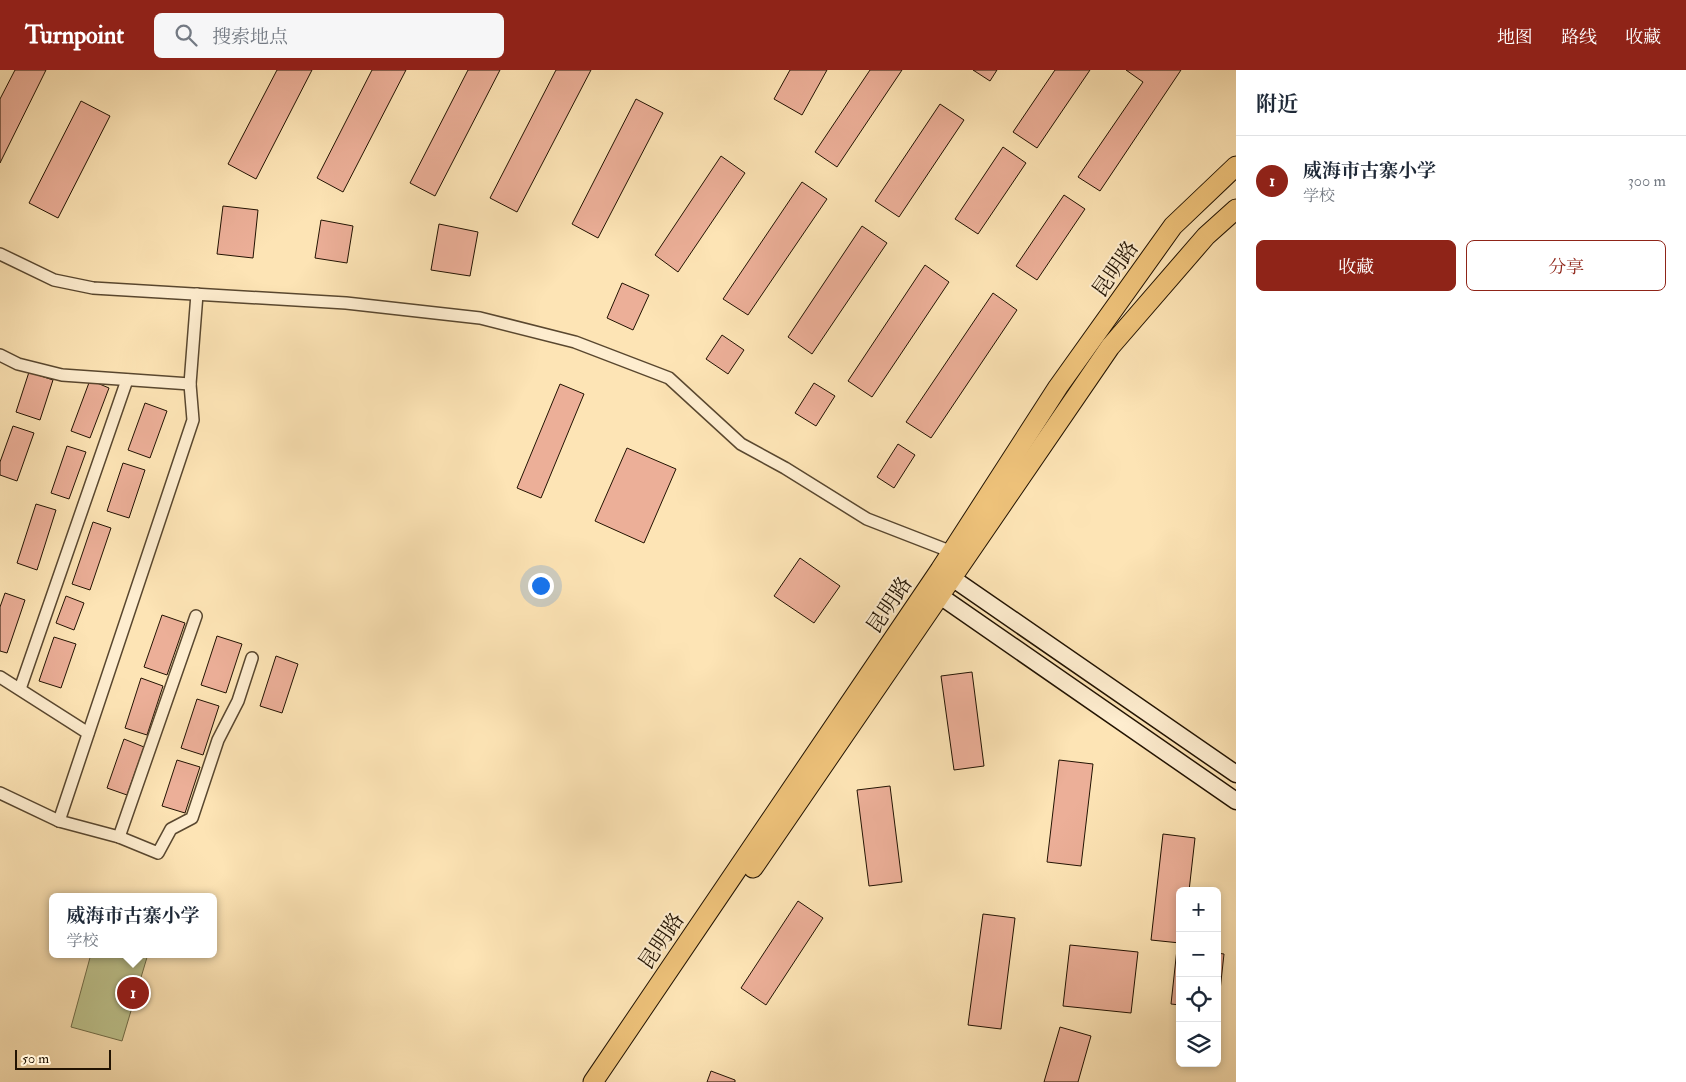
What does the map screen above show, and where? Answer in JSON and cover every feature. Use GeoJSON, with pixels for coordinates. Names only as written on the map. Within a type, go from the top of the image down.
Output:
{"type":"FeatureCollection","features":[{"type":"Feature","properties":{"kind":"main road","name":"昆明路"},"geometry":{"type":"LineString","coordinates":[[958,556],[1058,387],[1173,226],[1236,166]]}},
{"type":"Feature","properties":{"kind":"main road","name":"昆明路"},"geometry":{"type":"LineString","coordinates":[[608,1082],[958,556],[1110,347],[1206,236],[1236,209]]}},
{"type":"Feature","properties":{"kind":"main road"},"geometry":{"type":"LineString","coordinates":[[946,574],[1236,774]]}},
{"type":"Feature","properties":{"kind":"main road","name":"昆明路"},"geometry":{"type":"LineString","coordinates":[[593,1082],[934,592]]}},
{"type":"Feature","properties":{"kind":"main road"},"geometry":{"type":"LineString","coordinates":[[934,592],[1236,801]]}},
{"type":"Feature","properties":{"kind":"street"},"geometry":{"type":"LineString","coordinates":[[0,254],[54,280],[93,288],[346,303],[480,318],[575,342],[669,378],[740,444],[785,468],[867,519],[958,556]]}},
{"type":"Feature","properties":{"kind":"street"},"geometry":{"type":"LineString","coordinates":[[59,821],[193,420],[190,384],[197,294]]}},
{"type":"Feature","properties":{"kind":"street"},"geometry":{"type":"LineString","coordinates":[[1,359],[62,375],[190,384]]}},
{"type":"Feature","properties":{"kind":"street"},"geometry":{"type":"LineString","coordinates":[[20,689],[127,380]]}},
{"type":"Feature","properties":{"kind":"street"},"geometry":{"type":"LineString","coordinates":[[120,837],[196,616]]}},
{"type":"Feature","properties":{"kind":"street"},"geometry":{"type":"LineString","coordinates":[[0,793],[59,821],[120,837],[158,853],[172,829],[192,818],[218,740],[238,701],[252,658]]}},
{"type":"Feature","properties":{"kind":"street"},"geometry":{"type":"LineString","coordinates":[[0,677],[88,733]]}},
{"type":"Feature","properties":{"kind":"green space"},"geometry":{"type":"Polygon","coordinates":[[[90,958],[147,958],[122,1041],[71,1027],[90,958]]]}},
{"type":"Feature","properties":{"kind":"building"},"geometry":{"type":"Polygon","coordinates":[[[15,70],[46,70],[0,163],[0,99],[15,70]]]}},
{"type":"Feature","properties":{"kind":"building"},"geometry":{"type":"Polygon","coordinates":[[[277,70],[312,70],[256,179],[228,164],[277,70]]]}},
{"type":"Feature","properties":{"kind":"building"},"geometry":{"type":"Polygon","coordinates":[[[372,70],[406,70],[343,192],[317,178],[372,70]]]}},
{"type":"Feature","properties":{"kind":"building"},"geometry":{"type":"Polygon","coordinates":[[[468,70],[500,70],[435,196],[410,183],[468,70]]]}},
{"type":"Feature","properties":{"kind":"building"},"geometry":{"type":"Polygon","coordinates":[[[556,70],[591,70],[517,212],[490,198],[556,70]]]}},
{"type":"Feature","properties":{"kind":"building"},"geometry":{"type":"Polygon","coordinates":[[[790,70],[827,70],[802,115],[774,99],[790,70]]]}},
{"type":"Feature","properties":{"kind":"building"},"geometry":{"type":"Polygon","coordinates":[[[870,70],[902,70],[837,167],[815,152],[870,70]]]}},
{"type":"Feature","properties":{"kind":"building"},"geometry":{"type":"Polygon","coordinates":[[[973,70],[997,70],[990,81],[973,70]]]}},
{"type":"Feature","properties":{"kind":"building"},"geometry":{"type":"Polygon","coordinates":[[[1055,70],[1090,70],[1037,148],[1013,132],[1055,70]]]}},
{"type":"Feature","properties":{"kind":"building"},"geometry":{"type":"Polygon","coordinates":[[[1126,70],[1181,70],[1100,191],[1078,177],[1143,82],[1126,70]]]}},
{"type":"Feature","properties":{"kind":"building"},"geometry":{"type":"Polygon","coordinates":[[[636,99],[663,113],[598,238],[572,224],[636,99]]]}},
{"type":"Feature","properties":{"kind":"building"},"geometry":{"type":"Polygon","coordinates":[[[81,101],[110,116],[58,218],[29,203],[81,101]]]}},
{"type":"Feature","properties":{"kind":"building"},"geometry":{"type":"Polygon","coordinates":[[[940,104],[964,120],[899,217],[875,201],[940,104]]]}},
{"type":"Feature","properties":{"kind":"building"},"geometry":{"type":"Polygon","coordinates":[[[1003,147],[1026,163],[978,234],[955,219],[1003,147]]]}},
{"type":"Feature","properties":{"kind":"building"},"geometry":{"type":"Polygon","coordinates":[[[721,156],[745,173],[678,272],[655,255],[721,156]]]}},
{"type":"Feature","properties":{"kind":"building"},"geometry":{"type":"Polygon","coordinates":[[[802,182],[827,199],[748,315],[723,299],[802,182]]]}},
{"type":"Feature","properties":{"kind":"building"},"geometry":{"type":"Polygon","coordinates":[[[1064,195],[1085,209],[1037,280],[1016,266],[1064,195]]]}},
{"type":"Feature","properties":{"kind":"building"},"geometry":{"type":"Polygon","coordinates":[[[223,206],[258,210],[253,258],[217,254],[223,206]]]}},
{"type":"Feature","properties":{"kind":"building"},"geometry":{"type":"Polygon","coordinates":[[[321,220],[353,226],[347,263],[315,258],[321,220]]]}},
{"type":"Feature","properties":{"kind":"building"},"geometry":{"type":"Polygon","coordinates":[[[439,224],[478,232],[470,276],[431,270],[439,224]]]}},
{"type":"Feature","properties":{"kind":"building"},"geometry":{"type":"Polygon","coordinates":[[[862,226],[887,243],[812,354],[788,337],[862,226]]]}},
{"type":"Feature","properties":{"kind":"building"},"geometry":{"type":"Polygon","coordinates":[[[925,265],[949,282],[872,397],[848,381],[925,265]]]}},
{"type":"Feature","properties":{"kind":"building"},"geometry":{"type":"Polygon","coordinates":[[[622,283],[649,295],[633,330],[607,318],[622,283]]]}},
{"type":"Feature","properties":{"kind":"building"},"geometry":{"type":"Polygon","coordinates":[[[993,293],[1017,310],[931,438],[906,422],[993,293]]]}},
{"type":"Feature","properties":{"kind":"building"},"geometry":{"type":"Polygon","coordinates":[[[722,335],[744,350],[728,374],[706,359],[722,335]]]}},
{"type":"Feature","properties":{"kind":"building"},"geometry":{"type":"Polygon","coordinates":[[[29,372],[53,380],[40,420],[16,412],[29,372]]]}},
{"type":"Feature","properties":{"kind":"building"},"geometry":{"type":"Polygon","coordinates":[[[90,380],[109,388],[90,438],[71,431],[90,380]]]}},
{"type":"Feature","properties":{"kind":"building"},"geometry":{"type":"Polygon","coordinates":[[[814,383],[835,396],[816,426],[795,413],[814,383]]]}},
{"type":"Feature","properties":{"kind":"building"},"geometry":{"type":"Polygon","coordinates":[[[560,384],[584,394],[541,498],[517,488],[560,384]]]}},
{"type":"Feature","properties":{"kind":"building"},"geometry":{"type":"Polygon","coordinates":[[[145,403],[167,411],[150,458],[128,450],[145,403]]]}},
{"type":"Feature","properties":{"kind":"building"},"geometry":{"type":"Polygon","coordinates":[[[13,426],[34,433],[17,481],[0,475],[0,462],[13,426]]]}},
{"type":"Feature","properties":{"kind":"building"},"geometry":{"type":"Polygon","coordinates":[[[898,444],[915,455],[894,488],[877,477],[898,444]]]}},
{"type":"Feature","properties":{"kind":"building"},"geometry":{"type":"Polygon","coordinates":[[[67,446],[86,452],[69,499],[51,493],[67,446]]]}},
{"type":"Feature","properties":{"kind":"building"},"geometry":{"type":"Polygon","coordinates":[[[627,448],[676,469],[644,543],[595,521],[627,448]]]}},
{"type":"Feature","properties":{"kind":"building"},"geometry":{"type":"Polygon","coordinates":[[[123,463],[145,470],[129,518],[107,511],[123,463]]]}},
{"type":"Feature","properties":{"kind":"building"},"geometry":{"type":"Polygon","coordinates":[[[36,504],[56,510],[37,570],[17,563],[36,504]]]}},
{"type":"Feature","properties":{"kind":"building"},"geometry":{"type":"Polygon","coordinates":[[[93,522],[111,528],[90,590],[72,584],[93,522]]]}},
{"type":"Feature","properties":{"kind":"building"},"geometry":{"type":"Polygon","coordinates":[[[800,558],[840,586],[814,623],[774,596],[800,558]]]}},
{"type":"Feature","properties":{"kind":"building"},"geometry":{"type":"Polygon","coordinates":[[[5,593],[25,600],[7,653],[0,651],[0,607],[5,593]]]}},
{"type":"Feature","properties":{"kind":"building"},"geometry":{"type":"Polygon","coordinates":[[[66,596],[84,603],[74,630],[56,623],[66,596]]]}},
{"type":"Feature","properties":{"kind":"building"},"geometry":{"type":"Polygon","coordinates":[[[162,615],[185,623],[167,675],[144,667],[162,615]]]}},
{"type":"Feature","properties":{"kind":"building"},"geometry":{"type":"Polygon","coordinates":[[[217,636],[242,644],[226,693],[201,685],[217,636]]]}},
{"type":"Feature","properties":{"kind":"building"},"geometry":{"type":"Polygon","coordinates":[[[54,637],[76,644],[61,688],[39,681],[54,637]]]}},
{"type":"Feature","properties":{"kind":"building"},"geometry":{"type":"Polygon","coordinates":[[[276,656],[298,664],[282,713],[260,706],[276,656]]]}},
{"type":"Feature","properties":{"kind":"building"},"geometry":{"type":"Polygon","coordinates":[[[972,672],[984,766],[954,770],[941,676],[972,672]]]}},
{"type":"Feature","properties":{"kind":"building"},"geometry":{"type":"Polygon","coordinates":[[[141,678],[163,686],[147,735],[125,728],[141,678]]]}},
{"type":"Feature","properties":{"kind":"building"},"geometry":{"type":"Polygon","coordinates":[[[197,699],[219,706],[203,755],[181,748],[197,699]]]}},
{"type":"Feature","properties":{"kind":"building"},"geometry":{"type":"Polygon","coordinates":[[[124,739],[144,747],[127,795],[107,788],[124,739]]]}},
{"type":"Feature","properties":{"kind":"building"},"geometry":{"type":"Polygon","coordinates":[[[177,760],[200,767],[185,813],[162,806],[177,760]]]}},
{"type":"Feature","properties":{"kind":"building"},"geometry":{"type":"Polygon","coordinates":[[[1059,760],[1093,764],[1081,866],[1047,862],[1059,760]]]}},
{"type":"Feature","properties":{"kind":"building"},"geometry":{"type":"Polygon","coordinates":[[[890,786],[902,882],[869,886],[857,790],[890,786]]]}},
{"type":"Feature","properties":{"kind":"building"},"geometry":{"type":"Polygon","coordinates":[[[1163,834],[1195,838],[1189,887],[1176,887],[1176,943],[1151,940],[1163,834]]]}},
{"type":"Feature","properties":{"kind":"building"},"geometry":{"type":"Polygon","coordinates":[[[798,901],[823,918],[766,1005],[741,988],[798,901]]]}},
{"type":"Feature","properties":{"kind":"building"},"geometry":{"type":"Polygon","coordinates":[[[983,914],[1015,918],[1001,1029],[968,1025],[983,914]]]}},
{"type":"Feature","properties":{"kind":"building"},"geometry":{"type":"Polygon","coordinates":[[[1070,945],[1138,952],[1131,1013],[1063,1006],[1070,945]]]}},
{"type":"Feature","properties":{"kind":"building"},"geometry":{"type":"Polygon","coordinates":[[[1221,954],[1224,954],[1221,982],[1221,954]]]}},
{"type":"Feature","properties":{"kind":"building"},"geometry":{"type":"Polygon","coordinates":[[[1176,958],[1176,1005],[1171,1004],[1176,958]]]}},
{"type":"Feature","properties":{"kind":"building"},"geometry":{"type":"Polygon","coordinates":[[[1060,1027],[1091,1036],[1078,1082],[1044,1082],[1060,1027]]]}},
{"type":"Feature","properties":{"kind":"building"},"geometry":{"type":"Polygon","coordinates":[[[711,1071],[735,1080],[735,1082],[707,1082],[711,1071]]]}},
{"type":"Feature","properties":{"kind":"place","name":"威海市古寨小学"},"geometry":{"type":"Point","coordinates":[133,993]}}]}
